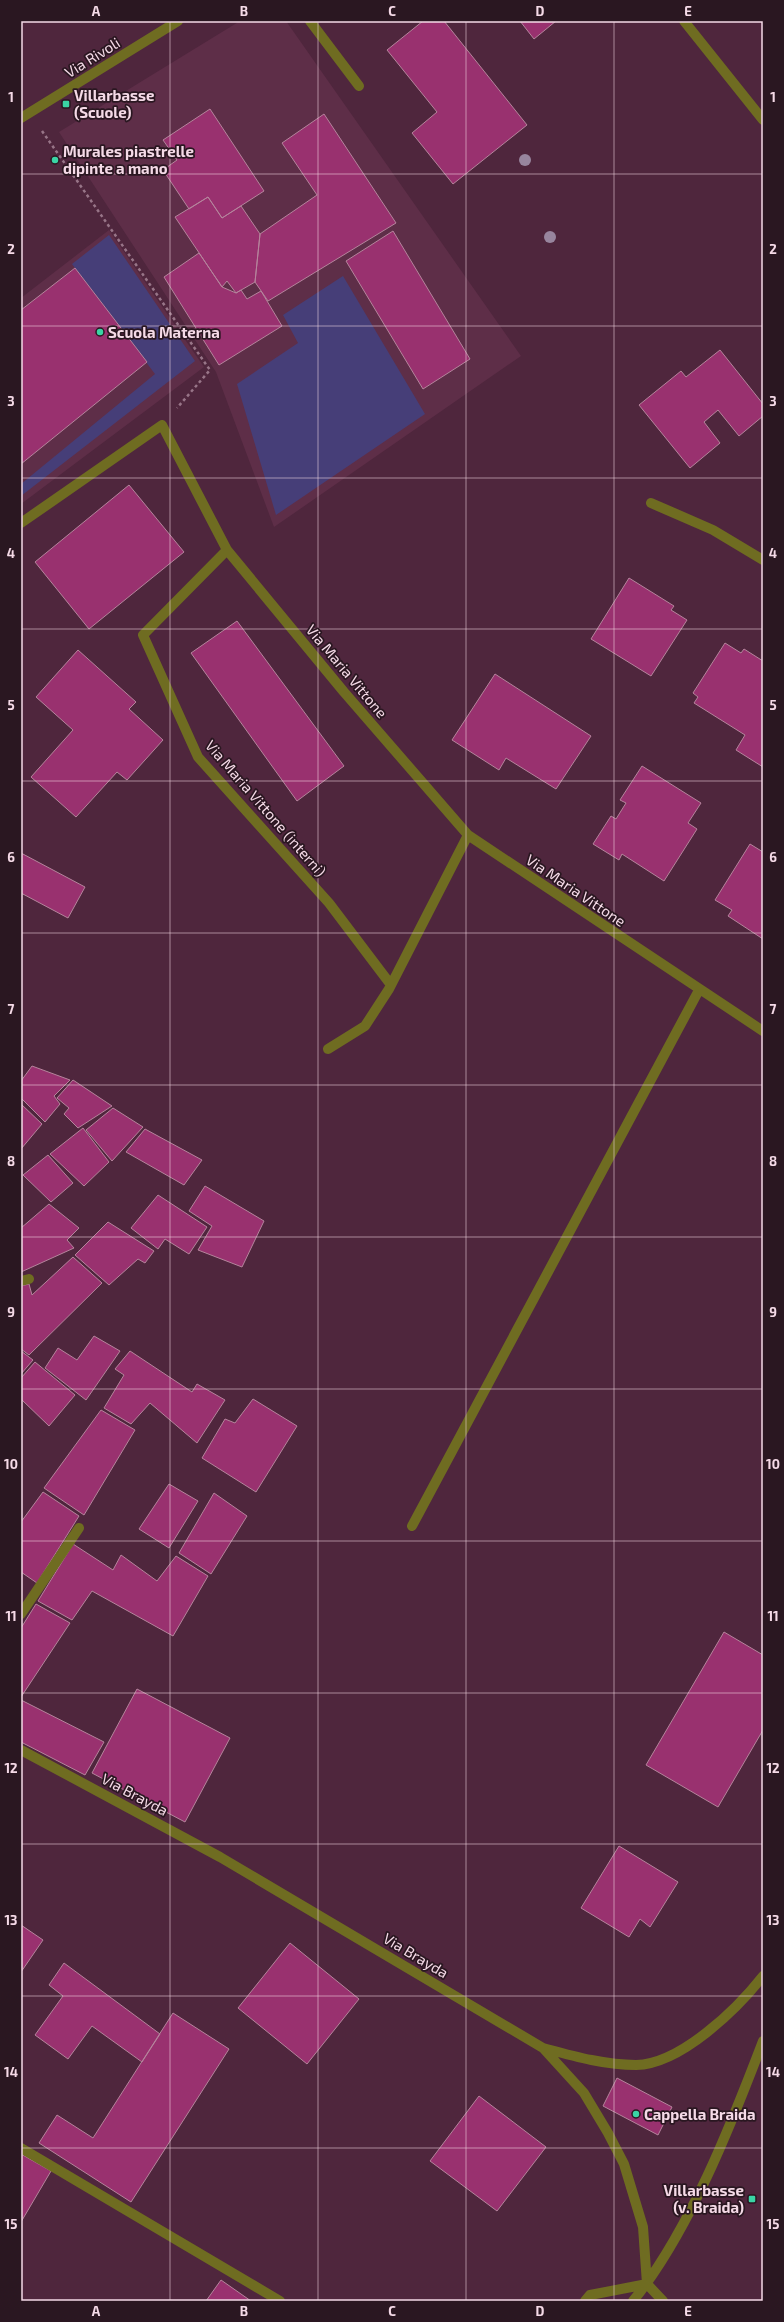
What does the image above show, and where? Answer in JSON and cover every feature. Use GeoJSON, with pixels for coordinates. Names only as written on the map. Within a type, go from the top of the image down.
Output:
{"type":"FeatureCollection","features":[{"type":"Feature","properties":{"kind":"street","name":"Via Rivoli"},"geometry":{"type":"LineString","coordinates":[[25,116],[178,21]]}},
{"type":"Feature","properties":{"kind":"street"},"geometry":{"type":"LineString","coordinates":[[310,21],[359,86]]}},
{"type":"Feature","properties":{"kind":"street"},"geometry":{"type":"LineString","coordinates":[[684,21],[763,120]]}},
{"type":"Feature","properties":{"kind":"street"},"geometry":{"type":"LineString","coordinates":[[21,523],[162,425]]}},
{"type":"Feature","properties":{"kind":"street","name":"Via Maria Vittone"},"geometry":{"type":"LineString","coordinates":[[162,425],[227,550],[344,692],[468,835],[699,990],[763,1031]]}},
{"type":"Feature","properties":{"kind":"street"},"geometry":{"type":"LineString","coordinates":[[651,503],[713,530],[763,560]]}},
{"type":"Feature","properties":{"kind":"street","name":"Via Maria Vittone (interni)"},"geometry":{"type":"LineString","coordinates":[[227,550],[143,635],[198,756],[329,903],[391,985]]}},
{"type":"Feature","properties":{"kind":"street"},"geometry":{"type":"LineString","coordinates":[[328,1049],[365,1026],[391,985],[468,835]]}},
{"type":"Feature","properties":{"kind":"street"},"geometry":{"type":"LineString","coordinates":[[412,1526],[699,990]]}},
{"type":"Feature","properties":{"kind":"street"},"geometry":{"type":"LineString","coordinates":[[21,1614],[79,1528]]}},
{"type":"Feature","properties":{"kind":"street","name":"Via Brayda"},"geometry":{"type":"LineString","coordinates":[[21,1750],[220,1857],[543,2048],[584,2093],[608,2133],[624,2164],[643,2227],[647,2284]]}},
{"type":"Feature","properties":{"kind":"street"},"geometry":{"type":"LineString","coordinates":[[543,2048],[577,2057],[637,2065],[671,2056],[698,2040],[749,1994],[763,1976]]}},
{"type":"Feature","properties":{"kind":"street"},"geometry":{"type":"LineString","coordinates":[[633,2301],[647,2284],[702,2185],[744,2091],[763,2041]]}},
{"type":"Feature","properties":{"kind":"street"},"geometry":{"type":"LineString","coordinates":[[21,2148],[280,2301]]}},
{"type":"Feature","properties":{"kind":"street"},"geometry":{"type":"LineString","coordinates":[[585,2301],[590,2295],[647,2284]]}},
{"type":"Feature","properties":{"kind":"street"},"geometry":{"type":"LineString","coordinates":[[647,2284],[662,2301]]}},
{"type":"Feature","properties":{"kind":"path"},"geometry":{"type":"LineString","coordinates":[[25,116],[125,247],[210,370],[162,425]]}},
{"type":"Feature","properties":{"kind":"shaded area"},"geometry":{"type":"Polygon","coordinates":[[[240,21],[286,21],[521,356],[274,527],[216,372],[59,132],[240,21]]]}},
{"type":"Feature","properties":{"kind":"shaded area","name":"Scuola Materna"},"geometry":{"type":"Polygon","coordinates":[[[109,230],[204,367],[21,504],[21,298],[109,230]]]}},
{"type":"Feature","properties":{"kind":"shaded area"},"geometry":{"type":"Polygon","coordinates":[[[109,235],[195,361],[21,496],[21,484],[155,374],[72,264],[109,235]]]}},
{"type":"Feature","properties":{"kind":"shaded area"},"geometry":{"type":"Polygon","coordinates":[[[343,276],[425,414],[276,515],[237,384],[298,343],[283,315],[343,276]]]}},
{"type":"Feature","properties":{"kind":"building"},"geometry":{"type":"Polygon","coordinates":[[[423,21],[444,21],[527,125],[453,184],[412,133],[437,112],[387,50],[423,21]]]}},
{"type":"Feature","properties":{"kind":"building"},"geometry":{"type":"Polygon","coordinates":[[[520,21],[556,21],[534,39],[520,21]]]}},
{"type":"Feature","properties":{"kind":"building"},"geometry":{"type":"Polygon","coordinates":[[[210,109],[264,191],[222,218],[208,197],[189,209],[163,170],[177,160],[163,140],[210,109]]]}},
{"type":"Feature","properties":{"kind":"building"},"geometry":{"type":"Polygon","coordinates":[[[324,114],[396,223],[268,301],[255,282],[260,234],[317,195],[282,143],[324,114]]]}},
{"type":"Feature","properties":{"kind":"building"},"geometry":{"type":"Polygon","coordinates":[[[208,197],[222,218],[241,206],[260,234],[255,282],[236,293],[227,281],[222,287],[175,217],[208,197]]]}},
{"type":"Feature","properties":{"kind":"building"},"geometry":{"type":"Polygon","coordinates":[[[393,231],[470,359],[423,389],[346,261],[393,231]]]}},
{"type":"Feature","properties":{"kind":"building"},"geometry":{"type":"Polygon","coordinates":[[[199,253],[222,287],[236,293],[241,290],[247,299],[261,291],[282,326],[219,365],[164,277],[199,253]]]}},
{"type":"Feature","properties":{"kind":"building"},"geometry":{"type":"Polygon","coordinates":[[[75,268],[147,362],[21,464],[21,310],[75,268]]]}},
{"type":"Feature","properties":{"kind":"building"},"geometry":{"type":"Polygon","coordinates":[[[720,350],[763,404],[763,416],[739,436],[718,410],[704,422],[720,443],[690,468],[639,405],[681,371],[686,377],[720,350]]]}},
{"type":"Feature","properties":{"kind":"building"},"geometry":{"type":"Polygon","coordinates":[[[129,485],[184,552],[89,629],[35,562],[129,485]]]}},
{"type":"Feature","properties":{"kind":"building"},"geometry":{"type":"Polygon","coordinates":[[[629,578],[674,606],[671,610],[687,620],[651,676],[591,639],[629,578]]]}},
{"type":"Feature","properties":{"kind":"building"},"geometry":{"type":"Polygon","coordinates":[[[237,621],[344,766],[297,801],[191,653],[237,621]]]}},
{"type":"Feature","properties":{"kind":"building"},"geometry":{"type":"Polygon","coordinates":[[[725,643],[741,653],[744,649],[763,661],[763,767],[736,750],[745,735],[694,703],[698,697],[693,693],[725,643]]]}},
{"type":"Feature","properties":{"kind":"building"},"geometry":{"type":"Polygon","coordinates":[[[78,650],[136,702],[129,709],[163,740],[127,780],[117,772],[76,817],[31,777],[73,730],[36,697],[78,650]]]}},
{"type":"Feature","properties":{"kind":"building"},"geometry":{"type":"Polygon","coordinates":[[[495,674],[591,736],[556,789],[506,758],[499,770],[452,740],[495,674]]]}},
{"type":"Feature","properties":{"kind":"building"},"geometry":{"type":"Polygon","coordinates":[[[642,766],[701,803],[688,823],[697,829],[664,881],[622,854],[619,860],[593,844],[611,816],[616,819],[626,803],[620,800],[642,766]]]}},
{"type":"Feature","properties":{"kind":"building"},"geometry":{"type":"Polygon","coordinates":[[[750,844],[763,852],[763,939],[728,916],[732,910],[715,900],[750,844]]]}},
{"type":"Feature","properties":{"kind":"building"},"geometry":{"type":"Polygon","coordinates":[[[21,853],[85,887],[68,918],[21,893],[21,853]]]}},
{"type":"Feature","properties":{"kind":"building"},"geometry":{"type":"Polygon","coordinates":[[[32,1066],[70,1080],[54,1096],[60,1104],[45,1122],[21,1098],[21,1081],[32,1066]]]}},
{"type":"Feature","properties":{"kind":"building"},"geometry":{"type":"Polygon","coordinates":[[[73,1080],[112,1106],[78,1128],[64,1114],[69,1108],[57,1098],[73,1080]]]}},
{"type":"Feature","properties":{"kind":"building"},"geometry":{"type":"Polygon","coordinates":[[[21,1104],[42,1124],[21,1149],[21,1104]]]}},
{"type":"Feature","properties":{"kind":"building"},"geometry":{"type":"Polygon","coordinates":[[[113,1108],[143,1127],[112,1161],[86,1130],[113,1108]]]}},
{"type":"Feature","properties":{"kind":"building"},"geometry":{"type":"Polygon","coordinates":[[[83,1128],[109,1162],[84,1186],[50,1154],[83,1128]]]}},
{"type":"Feature","properties":{"kind":"building"},"geometry":{"type":"Polygon","coordinates":[[[145,1129],[202,1160],[184,1185],[126,1152],[145,1129]]]}},
{"type":"Feature","properties":{"kind":"building"},"geometry":{"type":"Polygon","coordinates":[[[48,1155],[73,1183],[51,1202],[23,1175],[48,1155]]]}},
{"type":"Feature","properties":{"kind":"building"},"geometry":{"type":"Polygon","coordinates":[[[205,1186],[264,1221],[242,1267],[198,1250],[212,1226],[189,1211],[205,1186]]]}},
{"type":"Feature","properties":{"kind":"building"},"geometry":{"type":"Polygon","coordinates":[[[158,1195],[207,1227],[189,1254],[165,1239],[158,1249],[131,1228],[158,1195]]]}},
{"type":"Feature","properties":{"kind":"building"},"geometry":{"type":"Polygon","coordinates":[[[49,1204],[79,1228],[67,1240],[74,1248],[21,1272],[21,1228],[49,1204]]]}},
{"type":"Feature","properties":{"kind":"building"},"geometry":{"type":"Polygon","coordinates":[[[108,1222],[154,1251],[145,1263],[138,1259],[109,1285],[75,1255],[108,1222]]]}},
{"type":"Feature","properties":{"kind":"building"},"geometry":{"type":"Polygon","coordinates":[[[73,1257],[102,1283],[29,1355],[21,1349],[21,1286],[29,1284],[32,1295],[73,1257]]]}},
{"type":"Feature","properties":{"kind":"building"},"geometry":{"type":"Polygon","coordinates":[[[94,1336],[120,1351],[86,1400],[45,1368],[58,1348],[77,1360],[94,1336]]]}},
{"type":"Feature","properties":{"kind":"building"},"geometry":{"type":"Polygon","coordinates":[[[21,1351],[33,1360],[21,1374],[21,1351]]]}},
{"type":"Feature","properties":{"kind":"building"},"geometry":{"type":"Polygon","coordinates":[[[130,1351],[192,1392],[197,1384],[225,1400],[197,1443],[150,1403],[131,1424],[104,1408],[124,1375],[115,1369],[130,1351]]]}},
{"type":"Feature","properties":{"kind":"building"},"geometry":{"type":"Polygon","coordinates":[[[35,1362],[75,1395],[49,1426],[21,1399],[21,1378],[35,1362]]]}},
{"type":"Feature","properties":{"kind":"building"},"geometry":{"type":"Polygon","coordinates":[[[253,1399],[297,1426],[256,1492],[202,1458],[225,1419],[235,1423],[253,1399]]]}},
{"type":"Feature","properties":{"kind":"building"},"geometry":{"type":"Polygon","coordinates":[[[101,1410],[135,1430],[84,1515],[44,1488],[101,1410]]]}},
{"type":"Feature","properties":{"kind":"building"},"geometry":{"type":"Polygon","coordinates":[[[169,1484],[198,1501],[169,1548],[139,1529],[169,1484]]]}},
{"type":"Feature","properties":{"kind":"building"},"geometry":{"type":"Polygon","coordinates":[[[43,1492],[79,1516],[37,1583],[21,1572],[21,1522],[43,1492]]]}},
{"type":"Feature","properties":{"kind":"building"},"geometry":{"type":"Polygon","coordinates":[[[214,1493],[247,1516],[211,1574],[179,1553],[214,1493]]]}},
{"type":"Feature","properties":{"kind":"building"},"geometry":{"type":"Polygon","coordinates":[[[73,1544],[113,1570],[121,1555],[157,1581],[176,1556],[208,1576],[173,1636],[92,1591],[72,1620],[38,1601],[73,1544]]]}},
{"type":"Feature","properties":{"kind":"building"},"geometry":{"type":"Polygon","coordinates":[[[36,1604],[70,1623],[21,1697],[21,1628],[36,1604]]]}},
{"type":"Feature","properties":{"kind":"building"},"geometry":{"type":"Polygon","coordinates":[[[724,1632],[763,1655],[763,1730],[718,1807],[646,1765],[724,1632]]]}},
{"type":"Feature","properties":{"kind":"building"},"geometry":{"type":"Polygon","coordinates":[[[137,1689],[230,1738],[185,1822],[92,1773],[137,1689]]]}},
{"type":"Feature","properties":{"kind":"building"},"geometry":{"type":"Polygon","coordinates":[[[21,1700],[104,1742],[85,1775],[21,1742],[21,1700]]]}},
{"type":"Feature","properties":{"kind":"building"},"geometry":{"type":"Polygon","coordinates":[[[619,1846],[678,1882],[650,1927],[640,1919],[629,1937],[581,1908],[619,1846]]]}},
{"type":"Feature","properties":{"kind":"building"},"geometry":{"type":"Polygon","coordinates":[[[21,1925],[43,1940],[21,1972],[21,1925]]]}},
{"type":"Feature","properties":{"kind":"building"},"geometry":{"type":"Polygon","coordinates":[[[290,1943],[359,1999],[307,2064],[238,2008],[290,1943]]]}},
{"type":"Feature","properties":{"kind":"building"},"geometry":{"type":"Polygon","coordinates":[[[64,1963],[160,2034],[142,2062],[92,2026],[68,2059],[35,2035],[63,1996],[49,1985],[64,1963]]]}},
{"type":"Feature","properties":{"kind":"building"},"geometry":{"type":"Polygon","coordinates":[[[173,2013],[229,2049],[131,2202],[39,2143],[57,2115],[93,2138],[173,2013]]]}},
{"type":"Feature","properties":{"kind":"building"},"geometry":{"type":"Polygon","coordinates":[[[617,2078],[672,2107],[658,2135],[603,2106],[617,2078]]]}},
{"type":"Feature","properties":{"kind":"building"},"geometry":{"type":"Polygon","coordinates":[[[479,2096],[546,2147],[497,2211],[430,2161],[479,2096]]]}},
{"type":"Feature","properties":{"kind":"building"},"geometry":{"type":"Polygon","coordinates":[[[21,2154],[51,2171],[21,2222],[21,2154]]]}},
{"type":"Feature","properties":{"kind":"building"},"geometry":{"type":"Polygon","coordinates":[[[221,2280],[251,2301],[206,2301],[221,2280]]]}},
{"type":"Feature","properties":{"kind":"place","name":"Villarbasse (Scuole)"},"geometry":{"type":"Point","coordinates":[66,104]}},
{"type":"Feature","properties":{"kind":"place","name":"Murales piastrelle dipinte a mano"},"geometry":{"type":"Point","coordinates":[55,160]}},
{"type":"Feature","properties":{"kind":"place","name":"Scuola Materna"},"geometry":{"type":"Point","coordinates":[100,332]}},
{"type":"Feature","properties":{"kind":"place","name":"Cappella Braida"},"geometry":{"type":"Point","coordinates":[636,2114]}},
{"type":"Feature","properties":{"kind":"place","name":"Villarbasse (v. Braida)"},"geometry":{"type":"Point","coordinates":[752,2199]}}]}
